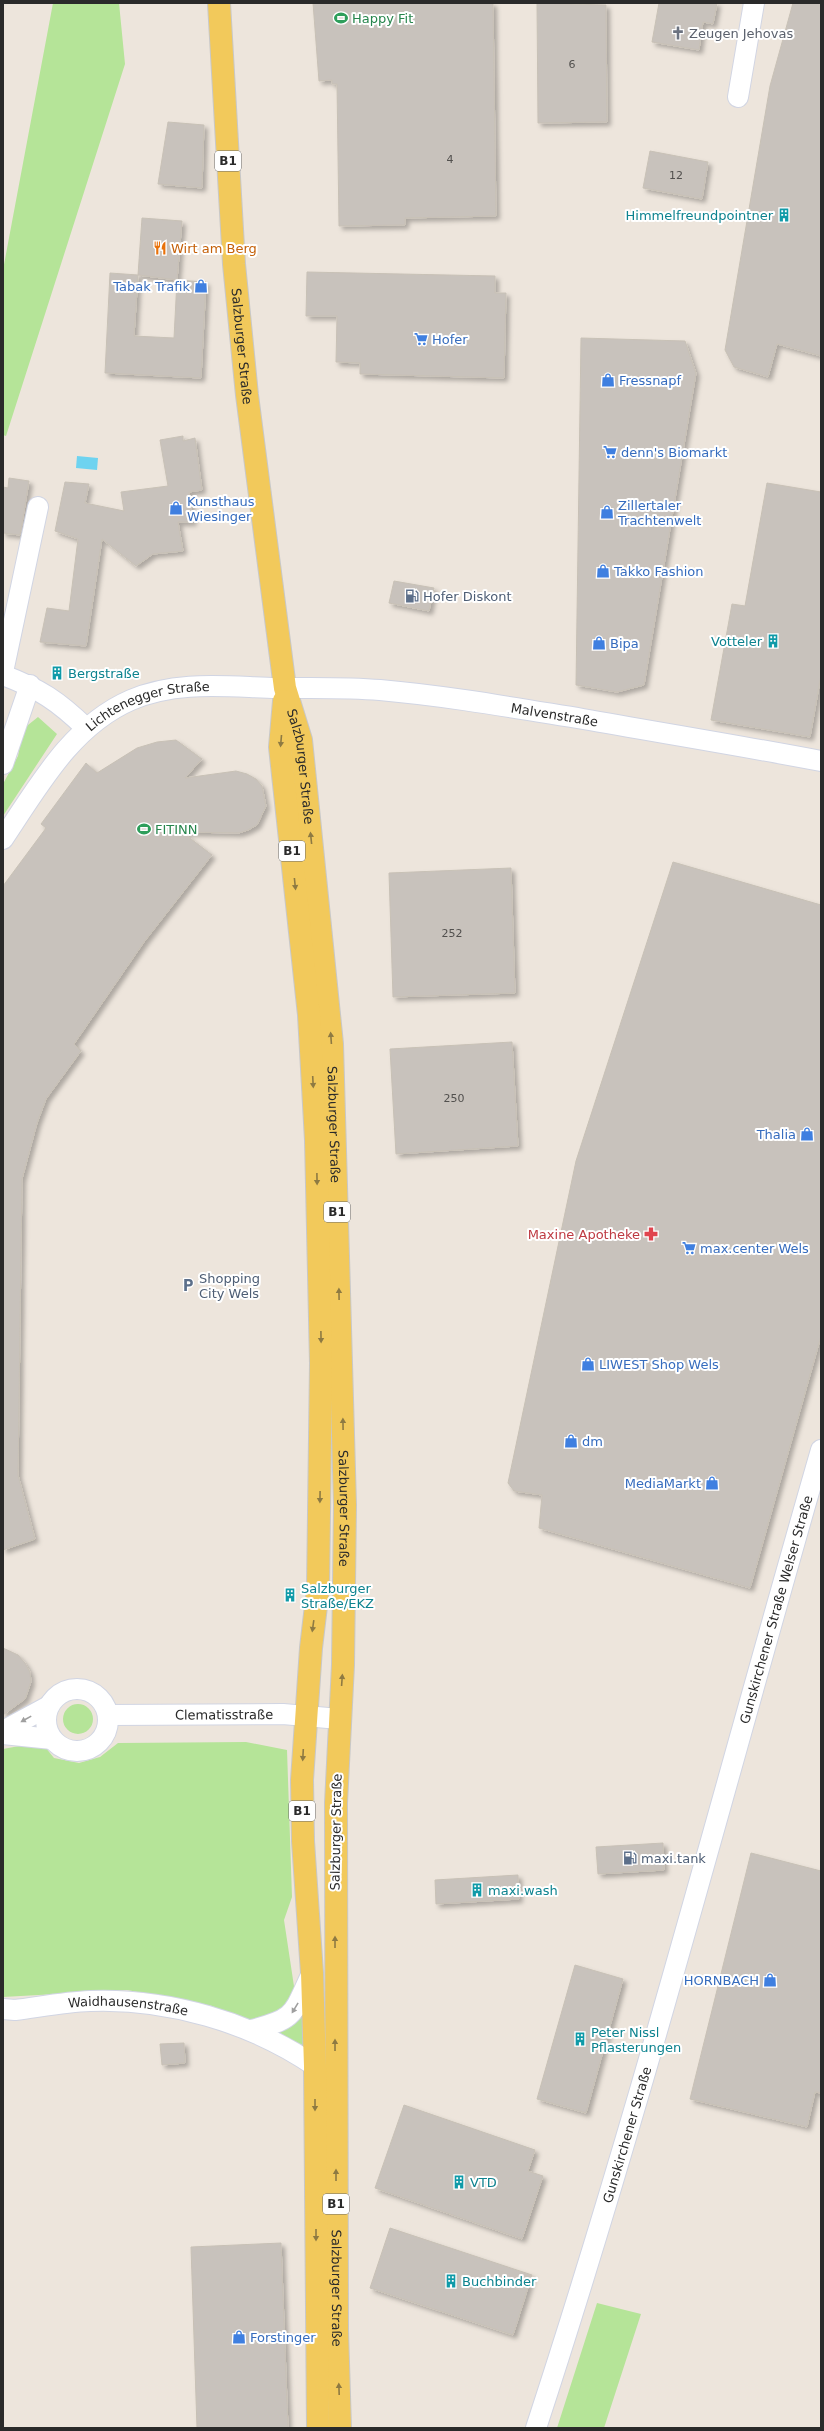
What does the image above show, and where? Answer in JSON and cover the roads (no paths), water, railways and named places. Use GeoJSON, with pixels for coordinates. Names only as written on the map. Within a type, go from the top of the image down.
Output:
{"type":"FeatureCollection","features":[{"type":"Feature","properties":{"kind":"main road","name":"Salzburger Straße"},"geometry":{"type":"LineString","coordinates":[[219,3],[239,318],[286,688],[301,740],[332,1044],[345,1505],[342,1665],[336,1803],[336,2330],[340,2428]]}},
{"type":"Feature","properties":{"kind":"main road","name":"Salzburger Straße"},"geometry":{"type":"LineString","coordinates":[[286,688],[280,747],[309,1015],[316,1140],[321,1363],[318,1589],[305,1716],[302,1780],[303,1842],[312,1973],[315,2066],[318,2428]]}},
{"type":"Feature","properties":{"kind":"street"},"geometry":{"type":"LineString","coordinates":[[738,97],[754,3]]}},
{"type":"Feature","properties":{"kind":"street","name":"Lichtenegger Straße"},"geometry":{"type":"LineString","coordinates":[[38,507],[3,673],[30,685],[53,698],[86,728],[106,714],[131,700],[157,691],[192,685],[286,688]]}},
{"type":"Feature","properties":{"kind":"street"},"geometry":{"type":"LineString","coordinates":[[3,764],[30,685]]}},
{"type":"Feature","properties":{"kind":"street","name":"Malvenstraße"},"geometry":{"type":"LineString","coordinates":[[286,688],[377,690],[502,705],[821,761]]}},
{"type":"Feature","properties":{"kind":"street"},"geometry":{"type":"LineString","coordinates":[[3,839],[44,779],[86,728]]}},
{"type":"Feature","properties":{"kind":"street","name":"Gunskirchener Straße Welser Straße"},"geometry":{"type":"LineString","coordinates":[[732,1770],[821,1450]]}},
{"type":"Feature","properties":{"kind":"street"},"geometry":{"type":"LineString","coordinates":[[3,1733],[52,1739],[65,1748],[76,1751],[88,1749],[100,1742],[107,1729],[108,1715],[104,1703],[95,1694],[83,1689],[70,1690],[58,1696],[50,1706],[46,1717],[47,1728],[52,1739]]}},
{"type":"Feature","properties":{"kind":"street"},"geometry":{"type":"LineString","coordinates":[[3,1733],[50,1706]]}},
{"type":"Feature","properties":{"kind":"street","name":"Clematisstraße"},"geometry":{"type":"LineString","coordinates":[[108,1715],[283,1714],[339,1719]]}},
{"type":"Feature","properties":{"kind":"street","name":"Gunskirchener Straße"},"geometry":{"type":"LineString","coordinates":[[536,2428],[582,2286],[732,1770]]}},
{"type":"Feature","properties":{"kind":"street","name":"Waidhausenstraße"},"geometry":{"type":"LineString","coordinates":[[251,2030],[275,2025],[287,2019],[296,2008],[312,1973]]}},
{"type":"Feature","properties":{"kind":"street","name":"Waidhausenstraße"},"geometry":{"type":"LineString","coordinates":[[3,2009],[15,2010],[90,2001],[143,2004],[184,2010],[251,2030],[294,2051],[315,2066]]}},
{"type":"Feature","properties":{"kind":"water"},"geometry":{"type":"Polygon","coordinates":[[[77,456],[98,458],[97,470],[76,468],[77,456]]]}},
{"type":"Feature","properties":{"kind":"place","name":"Happy Fit"},"geometry":{"type":"Point","coordinates":[341,18]}},
{"type":"Feature","properties":{"kind":"place","name":"Zeugen Jehovas"},"geometry":{"type":"Point","coordinates":[678,33]}},
{"type":"Feature","properties":{"kind":"place","name":"Himmelfreundpointner"},"geometry":{"type":"Point","coordinates":[784,215]}},
{"type":"Feature","properties":{"kind":"place","name":"Wirt am Berg"},"geometry":{"type":"Point","coordinates":[160,248]}},
{"type":"Feature","properties":{"kind":"place","name":"Tabak Trafik"},"geometry":{"type":"Point","coordinates":[201,286]}},
{"type":"Feature","properties":{"kind":"place","name":"Hofer"},"geometry":{"type":"Point","coordinates":[421,339]}},
{"type":"Feature","properties":{"kind":"place","name":"Fressnapf"},"geometry":{"type":"Point","coordinates":[608,380]}},
{"type":"Feature","properties":{"kind":"place","name":"denn's Biomarkt"},"geometry":{"type":"Point","coordinates":[610,452]}},
{"type":"Feature","properties":{"kind":"place","name":"Kunsthaus Wiesinger"},"geometry":{"type":"Point","coordinates":[176,508]}},
{"type":"Feature","properties":{"kind":"place","name":"Zillertaler Trachtenwelt"},"geometry":{"type":"Point","coordinates":[607,512]}},
{"type":"Feature","properties":{"kind":"place","name":"Takko Fashion"},"geometry":{"type":"Point","coordinates":[603,571]}},
{"type":"Feature","properties":{"kind":"place","name":"Hofer Diskont"},"geometry":{"type":"Point","coordinates":[412,596]}},
{"type":"Feature","properties":{"kind":"place","name":"Votteler"},"geometry":{"type":"Point","coordinates":[773,641]}},
{"type":"Feature","properties":{"kind":"place","name":"Bipa"},"geometry":{"type":"Point","coordinates":[599,643]}},
{"type":"Feature","properties":{"kind":"place","name":"Bergstraße"},"geometry":{"type":"Point","coordinates":[57,673]}},
{"type":"Feature","properties":{"kind":"place","name":"FITINN"},"geometry":{"type":"Point","coordinates":[144,829]}},
{"type":"Feature","properties":{"kind":"place","name":"Thalia"},"geometry":{"type":"Point","coordinates":[807,1134]}},
{"type":"Feature","properties":{"kind":"place","name":"Maxine Apotheke"},"geometry":{"type":"Point","coordinates":[651,1234]}},
{"type":"Feature","properties":{"kind":"place","name":"max.center Wels"},"geometry":{"type":"Point","coordinates":[689,1248]}},
{"type":"Feature","properties":{"kind":"place","name":"Shopping City Wels"},"geometry":{"type":"Point","coordinates":[188,1285]}},
{"type":"Feature","properties":{"kind":"place","name":"LIWEST Shop Wels"},"geometry":{"type":"Point","coordinates":[588,1364]}},
{"type":"Feature","properties":{"kind":"place","name":"dm"},"geometry":{"type":"Point","coordinates":[571,1441]}},
{"type":"Feature","properties":{"kind":"place","name":"MediaMarkt"},"geometry":{"type":"Point","coordinates":[712,1483]}},
{"type":"Feature","properties":{"kind":"place","name":"Salzburger Straße/EKZ"},"geometry":{"type":"Point","coordinates":[290,1595]}},
{"type":"Feature","properties":{"kind":"place","name":"maxi.tank"},"geometry":{"type":"Point","coordinates":[630,1858]}},
{"type":"Feature","properties":{"kind":"place","name":"maxi.wash"},"geometry":{"type":"Point","coordinates":[477,1890]}},
{"type":"Feature","properties":{"kind":"place","name":"HORNBACH"},"geometry":{"type":"Point","coordinates":[770,1980]}},
{"type":"Feature","properties":{"kind":"place","name":"Peter Nissl Pflasterungen"},"geometry":{"type":"Point","coordinates":[580,2039]}},
{"type":"Feature","properties":{"kind":"place","name":"VTD"},"geometry":{"type":"Point","coordinates":[459,2182]}},
{"type":"Feature","properties":{"kind":"place","name":"Buchbinder"},"geometry":{"type":"Point","coordinates":[451,2281]}},
{"type":"Feature","properties":{"kind":"place","name":"Forstinger"},"geometry":{"type":"Point","coordinates":[239,2337]}}]}
